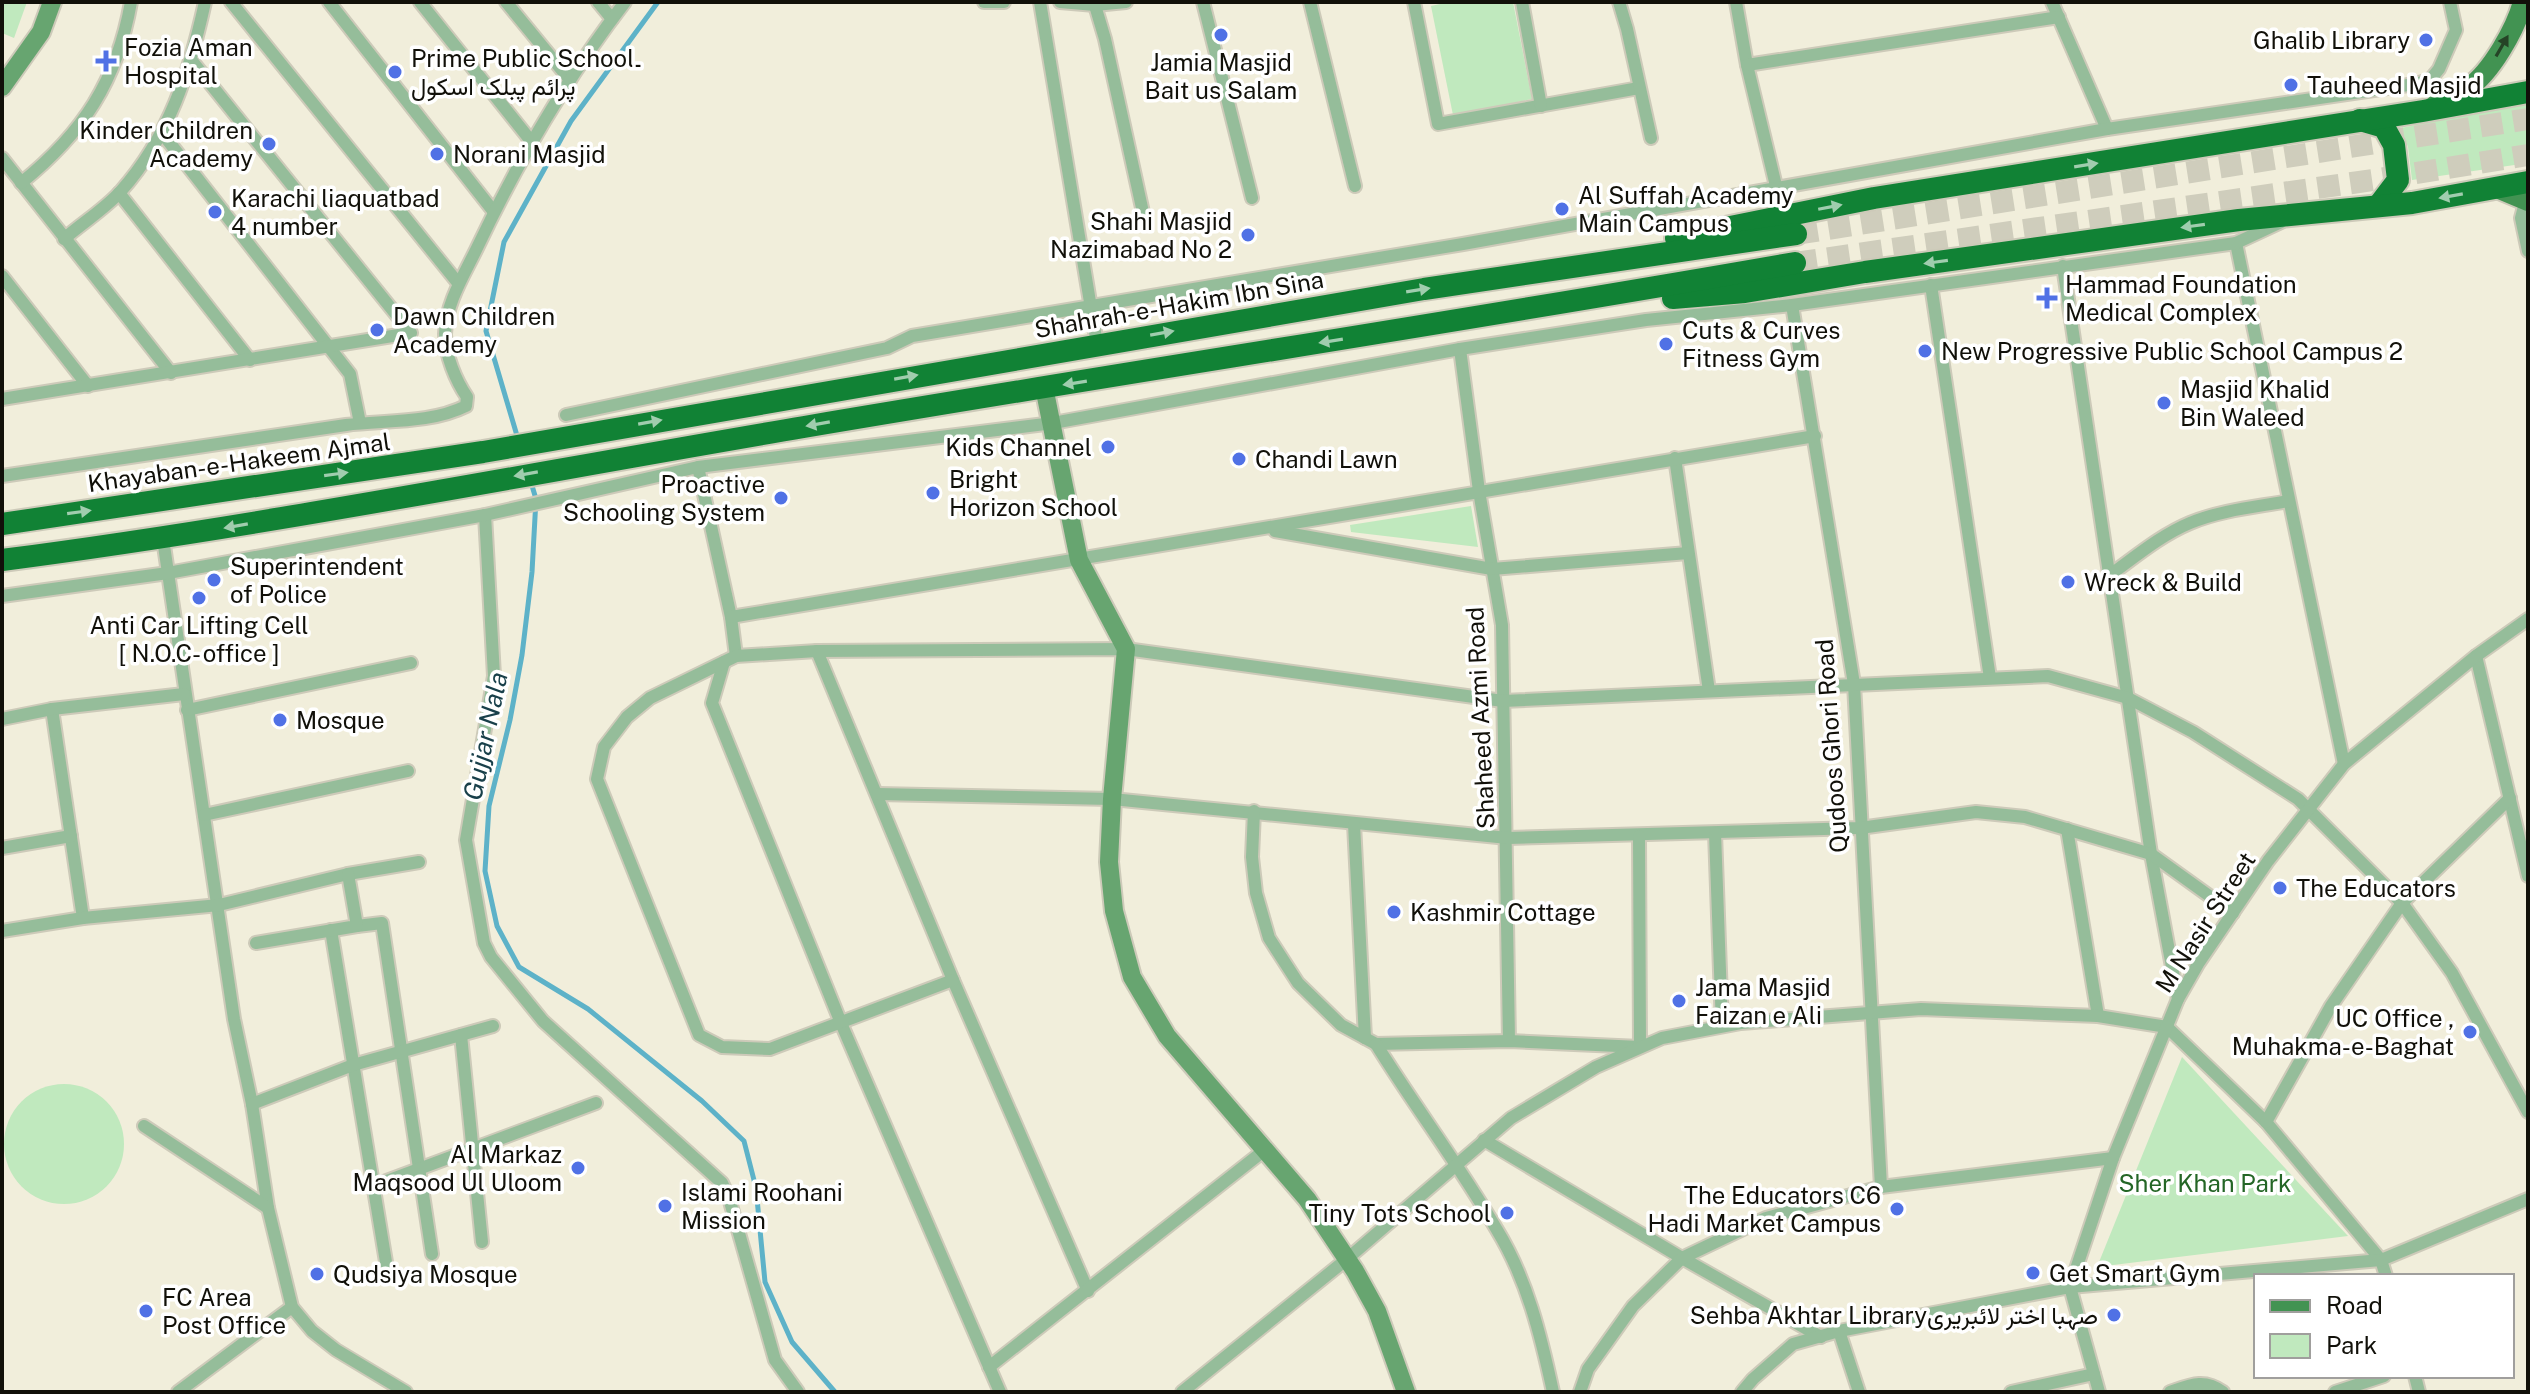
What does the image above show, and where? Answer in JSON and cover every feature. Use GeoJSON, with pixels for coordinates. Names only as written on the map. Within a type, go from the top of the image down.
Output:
{"type":"FeatureCollection","features":[{"type":"Feature","properties":{"kind":"highway"},"geometry":{"type":"LineString","coordinates":[[1535,271],[1783,215],[2528,92]]}},
{"type":"Feature","properties":{"kind":"highway"},"geometry":{"type":"LineString","coordinates":[[2359,120],[2384,127],[2394,145],[2398,180],[2379,205]]}},
{"type":"Feature","properties":{"kind":"highway"},"geometry":{"type":"LineString","coordinates":[[1532,309],[1866,283],[2300,213],[2412,203],[2497,188],[2527,194]]}},
{"type":"Feature","properties":{"kind":"highway","name":"Shahrah-e-Hakim Ibn Sina"},"geometry":{"type":"LineString","coordinates":[[483,452],[570,425],[1097,344],[1535,271],[1796,234]]}},
{"type":"Feature","properties":{"kind":"highway"},"geometry":{"type":"LineString","coordinates":[[2,560],[163,539],[478,482],[1795,263]]}},
{"type":"Feature","properties":{"kind":"highway","name":"Khayaban-e-Hakeem Ajmal"},"geometry":{"type":"LineString","coordinates":[[2,524],[483,452]]}},
{"type":"Feature","properties":{"kind":"main road"},"geometry":{"type":"LineString","coordinates":[[2423,111],[2471,87],[2493,61],[2519,17],[2523,2]]}},
{"type":"Feature","properties":{"kind":"street"},"geometry":{"type":"LineString","coordinates":[[2,87],[41,32],[52,2]]}},
{"type":"Feature","properties":{"kind":"street"},"geometry":{"type":"LineString","coordinates":[[21,183],[49,161],[84,122],[111,74],[131,2]]}},
{"type":"Feature","properties":{"kind":"street"},"geometry":{"type":"LineString","coordinates":[[64,239],[119,193],[162,133],[192,61],[205,2]]}},
{"type":"Feature","properties":{"kind":"street"},"geometry":{"type":"LineString","coordinates":[[231,2],[458,283]]}},
{"type":"Feature","properties":{"kind":"street"},"geometry":{"type":"LineString","coordinates":[[329,2],[494,212]]}},
{"type":"Feature","properties":{"kind":"street"},"geometry":{"type":"LineString","coordinates":[[420,2],[531,141]]}},
{"type":"Feature","properties":{"kind":"street"},"geometry":{"type":"LineString","coordinates":[[506,2],[570,80]]}},
{"type":"Feature","properties":{"kind":"street"},"geometry":{"type":"LineString","coordinates":[[598,2],[612,19]]}},
{"type":"Feature","properties":{"kind":"street"},"geometry":{"type":"LineString","coordinates":[[2,476],[360,423],[429,416],[466,406],[467,397],[460,387],[445,334],[458,283],[531,141],[625,2]]}},
{"type":"Feature","properties":{"kind":"street"},"geometry":{"type":"LineString","coordinates":[[984,2],[1004,2]]}},
{"type":"Feature","properties":{"kind":"street"},"geometry":{"type":"LineString","coordinates":[[1040,2],[1097,344]]}},
{"type":"Feature","properties":{"kind":"street"},"geometry":{"type":"LineString","coordinates":[[1060,2],[1126,2]]}},
{"type":"Feature","properties":{"kind":"street"},"geometry":{"type":"LineString","coordinates":[[1203,2],[1252,198]]}},
{"type":"Feature","properties":{"kind":"street"},"geometry":{"type":"LineString","coordinates":[[1310,2],[1355,186]]}},
{"type":"Feature","properties":{"kind":"street"},"geometry":{"type":"LineString","coordinates":[[1414,2],[1438,124],[1639,88]]}},
{"type":"Feature","properties":{"kind":"street"},"geometry":{"type":"LineString","coordinates":[[1522,2],[1541,106]]}},
{"type":"Feature","properties":{"kind":"street"},"geometry":{"type":"LineString","coordinates":[[1619,2],[1651,138]]}},
{"type":"Feature","properties":{"kind":"street"},"geometry":{"type":"LineString","coordinates":[[1736,2],[1747,65],[1783,215]]}},
{"type":"Feature","properties":{"kind":"street"},"geometry":{"type":"LineString","coordinates":[[2052,2],[2107,129]]}},
{"type":"Feature","properties":{"kind":"street"},"geometry":{"type":"LineString","coordinates":[[570,425],[887,348],[912,336],[1463,244],[2107,129],[2430,80],[2439,69],[2456,30],[2450,2]]}},
{"type":"Feature","properties":{"kind":"street"},"geometry":{"type":"LineString","coordinates":[[1094,4],[1144,217]]}},
{"type":"Feature","properties":{"kind":"street"},"geometry":{"type":"LineString","coordinates":[[1747,65],[2059,17]]}},
{"type":"Feature","properties":{"kind":"street"},"geometry":{"type":"LineString","coordinates":[[4,396],[88,386],[411,333],[192,61]]}},
{"type":"Feature","properties":{"kind":"street"},"geometry":{"type":"LineString","coordinates":[[162,133],[350,374],[360,423]]}},
{"type":"Feature","properties":{"kind":"street"},"geometry":{"type":"LineString","coordinates":[[2,158],[171,373]]}},
{"type":"Feature","properties":{"kind":"street"},"geometry":{"type":"LineString","coordinates":[[119,193],[250,360]]}},
{"type":"Feature","properties":{"kind":"street"},"geometry":{"type":"LineString","coordinates":[[2527,194],[2521,218],[2528,251]]}},
{"type":"Feature","properties":{"kind":"street"},"geometry":{"type":"LineString","coordinates":[[2,596],[168,573],[485,515],[698,467],[1053,423],[1460,349],[1646,320],[1792,305],[1866,283],[1931,285],[2236,243],[2300,213]]}},
{"type":"Feature","properties":{"kind":"street"},"geometry":{"type":"LineString","coordinates":[[2236,243],[2344,764]]}},
{"type":"Feature","properties":{"kind":"street"},"geometry":{"type":"LineString","coordinates":[[2063,266],[2151,854],[2178,999]]}},
{"type":"Feature","properties":{"kind":"street"},"geometry":{"type":"LineString","coordinates":[[2,276],[88,386]]}},
{"type":"Feature","properties":{"kind":"street"},"geometry":{"type":"LineString","coordinates":[[1931,285],[1990,678]]}},
{"type":"Feature","properties":{"kind":"street","name":"Qudoos Ghori Road"},"geometry":{"type":"LineString","coordinates":[[1792,305],[1854,684],[1881,1187]]}},
{"type":"Feature","properties":{"kind":"street","name":"Shaheed Azmi Road"},"geometry":{"type":"LineString","coordinates":[[1460,349],[1479,491],[1502,625],[1508,838],[1509,1041]]}},
{"type":"Feature","properties":{"kind":"street"},"geometry":{"type":"LineString","coordinates":[[1044,387],[1079,560],[1126,649],[1109,862],[1114,911],[1132,977],[1167,1036],[1307,1199],[1347,1259],[1377,1311],[1406,1392]]}},
{"type":"Feature","properties":{"kind":"street"},"geometry":{"type":"LineString","coordinates":[[731,617],[1815,436]]}},
{"type":"Feature","properties":{"kind":"street"},"geometry":{"type":"LineString","coordinates":[[1675,458],[1709,691]]}},
{"type":"Feature","properties":{"kind":"street"},"geometry":{"type":"LineString","coordinates":[[698,467],[731,617],[730,659],[712,703],[841,1023],[1000,1392]]}},
{"type":"Feature","properties":{"kind":"street"},"geometry":{"type":"LineString","coordinates":[[2110,575],[2162,537],[2189,523],[2289,501]]}},
{"type":"Feature","properties":{"kind":"street"},"geometry":{"type":"LineString","coordinates":[[485,515],[494,676],[466,840],[484,943],[491,957],[543,1021],[722,1183],[729,1198],[775,1360],[798,1392]]}},
{"type":"Feature","properties":{"kind":"street"},"geometry":{"type":"LineString","coordinates":[[1264,529],[1492,569],[1688,553]]}},
{"type":"Feature","properties":{"kind":"street"},"geometry":{"type":"LineString","coordinates":[[163,539],[234,1019],[252,1104],[268,1208],[292,1307],[312,1331],[336,1350],[406,1392]]}},
{"type":"Feature","properties":{"kind":"street","name":"M Nasir Street"},"geometry":{"type":"LineString","coordinates":[[2385,1274],[2381,1260],[2266,1122],[2167,1027],[2178,999],[2233,913],[2268,861],[2344,764],[2476,656],[2528,619]]}},
{"type":"Feature","properties":{"kind":"street"},"geometry":{"type":"LineString","coordinates":[[953,980],[770,1049],[722,1047],[699,1035],[597,779],[604,747],[627,717],[650,698],[730,659],[817,651],[1126,649],[1503,701],[2048,676],[2128,698],[2193,732],[2298,799],[2402,903],[2452,973],[2528,1112]]}},
{"type":"Feature","properties":{"kind":"street"},"geometry":{"type":"LineString","coordinates":[[817,651],[953,980],[1088,1291]]}},
{"type":"Feature","properties":{"kind":"street"},"geometry":{"type":"LineString","coordinates":[[2476,656],[2528,876]]}},
{"type":"Feature","properties":{"kind":"street"},"geometry":{"type":"LineString","coordinates":[[187,710],[411,663]]}},
{"type":"Feature","properties":{"kind":"street"},"geometry":{"type":"LineString","coordinates":[[2,719],[52,709],[184,694]]}},
{"type":"Feature","properties":{"kind":"street"},"geometry":{"type":"LineString","coordinates":[[52,709],[83,918]]}},
{"type":"Feature","properties":{"kind":"street"},"geometry":{"type":"LineString","coordinates":[[204,815],[408,771]]}},
{"type":"Feature","properties":{"kind":"street"},"geometry":{"type":"LineString","coordinates":[[878,794],[1112,799],[1508,838],[1860,828],[1976,812],[2025,817],[2151,854],[2233,913]]}},
{"type":"Feature","properties":{"kind":"street"},"geometry":{"type":"LineString","coordinates":[[2266,1122],[2331,1006],[2402,903],[2510,798]]}},
{"type":"Feature","properties":{"kind":"street"},"geometry":{"type":"LineString","coordinates":[[1254,811],[1252,857],[1256,893],[1269,938],[1298,983],[1341,1025],[1370,1041],[1499,1231],[1532,1306],[1553,1392]]}},
{"type":"Feature","properties":{"kind":"street"},"geometry":{"type":"LineString","coordinates":[[1354,824],[1370,1041]]}},
{"type":"Feature","properties":{"kind":"street"},"geometry":{"type":"LineString","coordinates":[[2067,829],[2098,1016]]}},
{"type":"Feature","properties":{"kind":"street"},"geometry":{"type":"LineString","coordinates":[[1715,833],[1722,1026]]}},
{"type":"Feature","properties":{"kind":"street"},"geometry":{"type":"LineString","coordinates":[[2,848],[71,836]]}},
{"type":"Feature","properties":{"kind":"street"},"geometry":{"type":"LineString","coordinates":[[1639,836],[1640,1047]]}},
{"type":"Feature","properties":{"kind":"street"},"geometry":{"type":"LineString","coordinates":[[2,931],[83,918],[219,905],[348,874],[419,862]]}},
{"type":"Feature","properties":{"kind":"street"},"geometry":{"type":"LineString","coordinates":[[348,874],[357,926]]}},
{"type":"Feature","properties":{"kind":"street"},"geometry":{"type":"LineString","coordinates":[[256,943],[382,923],[432,1254]]}},
{"type":"Feature","properties":{"kind":"street"},"geometry":{"type":"LineString","coordinates":[[331,930],[387,1268]]}},
{"type":"Feature","properties":{"kind":"street"},"geometry":{"type":"LineString","coordinates":[[1182,1392],[1347,1259],[1511,1118],[1596,1067],[1662,1038],[1722,1026],[1921,1009],[2098,1016],[2167,1027],[2113,1158],[2070,1287],[2099,1392]]}},
{"type":"Feature","properties":{"kind":"street"},"geometry":{"type":"LineString","coordinates":[[252,1104],[353,1065],[493,1026]]}},
{"type":"Feature","properties":{"kind":"street"},"geometry":{"type":"LineString","coordinates":[[461,1035],[482,1242]]}},
{"type":"Feature","properties":{"kind":"street"},"geometry":{"type":"LineString","coordinates":[[1370,1041],[1509,1041],[1640,1047]]}},
{"type":"Feature","properties":{"kind":"street"},"geometry":{"type":"LineString","coordinates":[[373,1186],[596,1103]]}},
{"type":"Feature","properties":{"kind":"street"},"geometry":{"type":"LineString","coordinates":[[144,1126],[268,1208]]}},
{"type":"Feature","properties":{"kind":"street"},"geometry":{"type":"LineString","coordinates":[[1484,1140],[1821,1337]]}},
{"type":"Feature","properties":{"kind":"street"},"geometry":{"type":"LineString","coordinates":[[989,1367],[1266,1149]]}},
{"type":"Feature","properties":{"kind":"street"},"geometry":{"type":"LineString","coordinates":[[1580,1392],[1588,1369],[1633,1306],[1682,1258],[1766,1218],[1881,1187],[2113,1158]]}},
{"type":"Feature","properties":{"kind":"street"},"geometry":{"type":"LineString","coordinates":[[1742,1392],[1793,1344],[1839,1331],[2070,1287],[2381,1260],[2528,1199]]}},
{"type":"Feature","properties":{"kind":"street"},"geometry":{"type":"LineString","coordinates":[[178,1392],[194,1387],[292,1307]]}},
{"type":"Feature","properties":{"kind":"street"},"geometry":{"type":"LineString","coordinates":[[1839,1331],[1859,1392]]}},
{"type":"Feature","properties":{"kind":"street"},"geometry":{"type":"LineString","coordinates":[[2011,1392],[2094,1374]]}},
{"type":"Feature","properties":{"kind":"street"},"geometry":{"type":"LineString","coordinates":[[2335,1392],[2378,1378]]}},
{"type":"Feature","properties":{"kind":"street"},"geometry":{"type":"LineString","coordinates":[[2170,1392],[2197,1383],[2211,1384],[2223,1392]]}},
{"type":"Feature","properties":{"kind":"green space"},"geometry":{"type":"Polygon","coordinates":[[[2,2],[27,2],[14,38],[2,33],[2,2]]]}},
{"type":"Feature","properties":{"kind":"green space"},"geometry":{"type":"Polygon","coordinates":[[[1449,2],[1513,2],[1532,99],[1453,115],[1431,6],[1449,2]]]}},
{"type":"Feature","properties":{"kind":"green space"},"geometry":{"type":"Polygon","coordinates":[[[2528,103],[2528,163],[2412,180],[2408,147],[2401,128],[2528,103]]]}},
{"type":"Feature","properties":{"kind":"green space"},"geometry":{"type":"Polygon","coordinates":[[[1471,506],[1478,547],[1351,532],[1350,525],[1471,506]]]}},
{"type":"Feature","properties":{"kind":"green space","name":"Sher Khan Park"},"geometry":{"type":"Polygon","coordinates":[[[2182,1057],[2348,1236],[2097,1267],[2182,1057]]]}},
{"type":"Feature","properties":{"kind":"green space"},"geometry":{"type":"Polygon","coordinates":[[[64,1084],[87,1088],[107,1101],[120,1121],[124,1144],[120,1167],[107,1187],[87,1200],[64,1204],[41,1200],[21,1187],[8,1167],[4,1144],[8,1121],[21,1101],[41,1088],[64,1084]]]}},
{"type":"Feature","properties":{"kind":"waterway","name":"Gujjar Nala"},"geometry":{"type":"LineString","coordinates":[[518,439],[486,331],[504,242],[571,121],[658,2]]}},
{"type":"Feature","properties":{"kind":"waterway","name":"Gujjar Nala"},"geometry":{"type":"LineString","coordinates":[[530,479],[536,499],[532,572],[522,655],[489,806],[485,871],[497,926],[519,967],[588,1009],[702,1101],[744,1141],[756,1188],[765,1282],[792,1342],[835,1392]]}},
{"type":"Feature","properties":{"kind":"tunnel"},"geometry":{"type":"LineString","coordinates":[[1796,234],[2528,119]]}},
{"type":"Feature","properties":{"kind":"tunnel"},"geometry":{"type":"LineString","coordinates":[[1795,263],[2528,155]]}},
{"type":"Feature","properties":{"kind":"place","name":"Jamia Masjid Bait us Salam"},"geometry":{"type":"Point","coordinates":[1221,35]}},
{"type":"Feature","properties":{"kind":"place","name":"Ghalib Library"},"geometry":{"type":"Point","coordinates":[2426,40]}},
{"type":"Feature","properties":{"kind":"place","name":"Fozia Aman Hospital"},"geometry":{"type":"Point","coordinates":[106,61]}},
{"type":"Feature","properties":{"kind":"place","name":"Prime Public School۔ پرائم پبلک اسکول"},"geometry":{"type":"Point","coordinates":[395,72]}},
{"type":"Feature","properties":{"kind":"place","name":"Tauheed Masjid"},"geometry":{"type":"Point","coordinates":[2291,85]}},
{"type":"Feature","properties":{"kind":"place","name":"Kinder Children Academy"},"geometry":{"type":"Point","coordinates":[269,144]}},
{"type":"Feature","properties":{"kind":"place","name":"Norani Masjid"},"geometry":{"type":"Point","coordinates":[437,154]}},
{"type":"Feature","properties":{"kind":"place","name":"Al Suffah Academy Main Campus"},"geometry":{"type":"Point","coordinates":[1562,209]}},
{"type":"Feature","properties":{"kind":"place","name":"Karachi liaquatbad 4 number"},"geometry":{"type":"Point","coordinates":[215,212]}},
{"type":"Feature","properties":{"kind":"place","name":"Shahi Masjid Nazimabad No 2"},"geometry":{"type":"Point","coordinates":[1248,235]}},
{"type":"Feature","properties":{"kind":"place","name":"Hammad Foundation Medical Complex"},"geometry":{"type":"Point","coordinates":[2047,298]}},
{"type":"Feature","properties":{"kind":"place","name":"Dawn Children Academy"},"geometry":{"type":"Point","coordinates":[377,330]}},
{"type":"Feature","properties":{"kind":"place","name":"Cuts & Curves Fitness Gym"},"geometry":{"type":"Point","coordinates":[1666,344]}},
{"type":"Feature","properties":{"kind":"place","name":"New Progressive Public School Campus 2"},"geometry":{"type":"Point","coordinates":[1925,351]}},
{"type":"Feature","properties":{"kind":"place","name":"Masjid Khalid Bin Waleed"},"geometry":{"type":"Point","coordinates":[2164,403]}},
{"type":"Feature","properties":{"kind":"place","name":"Kids Channel"},"geometry":{"type":"Point","coordinates":[1108,447]}},
{"type":"Feature","properties":{"kind":"place","name":"Chandi Lawn"},"geometry":{"type":"Point","coordinates":[1239,459]}},
{"type":"Feature","properties":{"kind":"place","name":"Bright Horizon School"},"geometry":{"type":"Point","coordinates":[933,493]}},
{"type":"Feature","properties":{"kind":"place","name":"Proactive Schooling System"},"geometry":{"type":"Point","coordinates":[781,498]}},
{"type":"Feature","properties":{"kind":"place","name":"Superintendent of Police"},"geometry":{"type":"Point","coordinates":[214,580]}},
{"type":"Feature","properties":{"kind":"place","name":"Wreck & Build"},"geometry":{"type":"Point","coordinates":[2068,582]}},
{"type":"Feature","properties":{"kind":"place","name":"Anti Car Lifting Cell [ N.O.C- office ]"},"geometry":{"type":"Point","coordinates":[199,598]}},
{"type":"Feature","properties":{"kind":"place","name":"Mosque"},"geometry":{"type":"Point","coordinates":[280,720]}},
{"type":"Feature","properties":{"kind":"place","name":"The Educators"},"geometry":{"type":"Point","coordinates":[2280,888]}},
{"type":"Feature","properties":{"kind":"place","name":"Kashmir Cottage"},"geometry":{"type":"Point","coordinates":[1394,912]}},
{"type":"Feature","properties":{"kind":"place","name":"Jama Masjid Faizan e Ali"},"geometry":{"type":"Point","coordinates":[1679,1001]}},
{"type":"Feature","properties":{"kind":"place","name":"UC Office , Muhakma-e-Baghat"},"geometry":{"type":"Point","coordinates":[2470,1032]}},
{"type":"Feature","properties":{"kind":"place","name":"Al Markaz Maqsood Ul Uloom"},"geometry":{"type":"Point","coordinates":[578,1168]}},
{"type":"Feature","properties":{"kind":"place","name":"Islami Roohani Mission"},"geometry":{"type":"Point","coordinates":[665,1206]}},
{"type":"Feature","properties":{"kind":"place","name":"The Educators C6 Hadi Market Campus"},"geometry":{"type":"Point","coordinates":[1897,1209]}},
{"type":"Feature","properties":{"kind":"place","name":"Tiny Tots School"},"geometry":{"type":"Point","coordinates":[1507,1213]}},
{"type":"Feature","properties":{"kind":"place","name":"Get Smart Gym"},"geometry":{"type":"Point","coordinates":[2033,1273]}},
{"type":"Feature","properties":{"kind":"place","name":"Qudsiya Mosque"},"geometry":{"type":"Point","coordinates":[317,1274]}},
{"type":"Feature","properties":{"kind":"place","name":"FC Area Post Office"},"geometry":{"type":"Point","coordinates":[146,1311]}},
{"type":"Feature","properties":{"kind":"place","name":"Sehba Akhtar Libraryصہبا اختر لائبریری"},"geometry":{"type":"Point","coordinates":[2114,1315]}}]}
